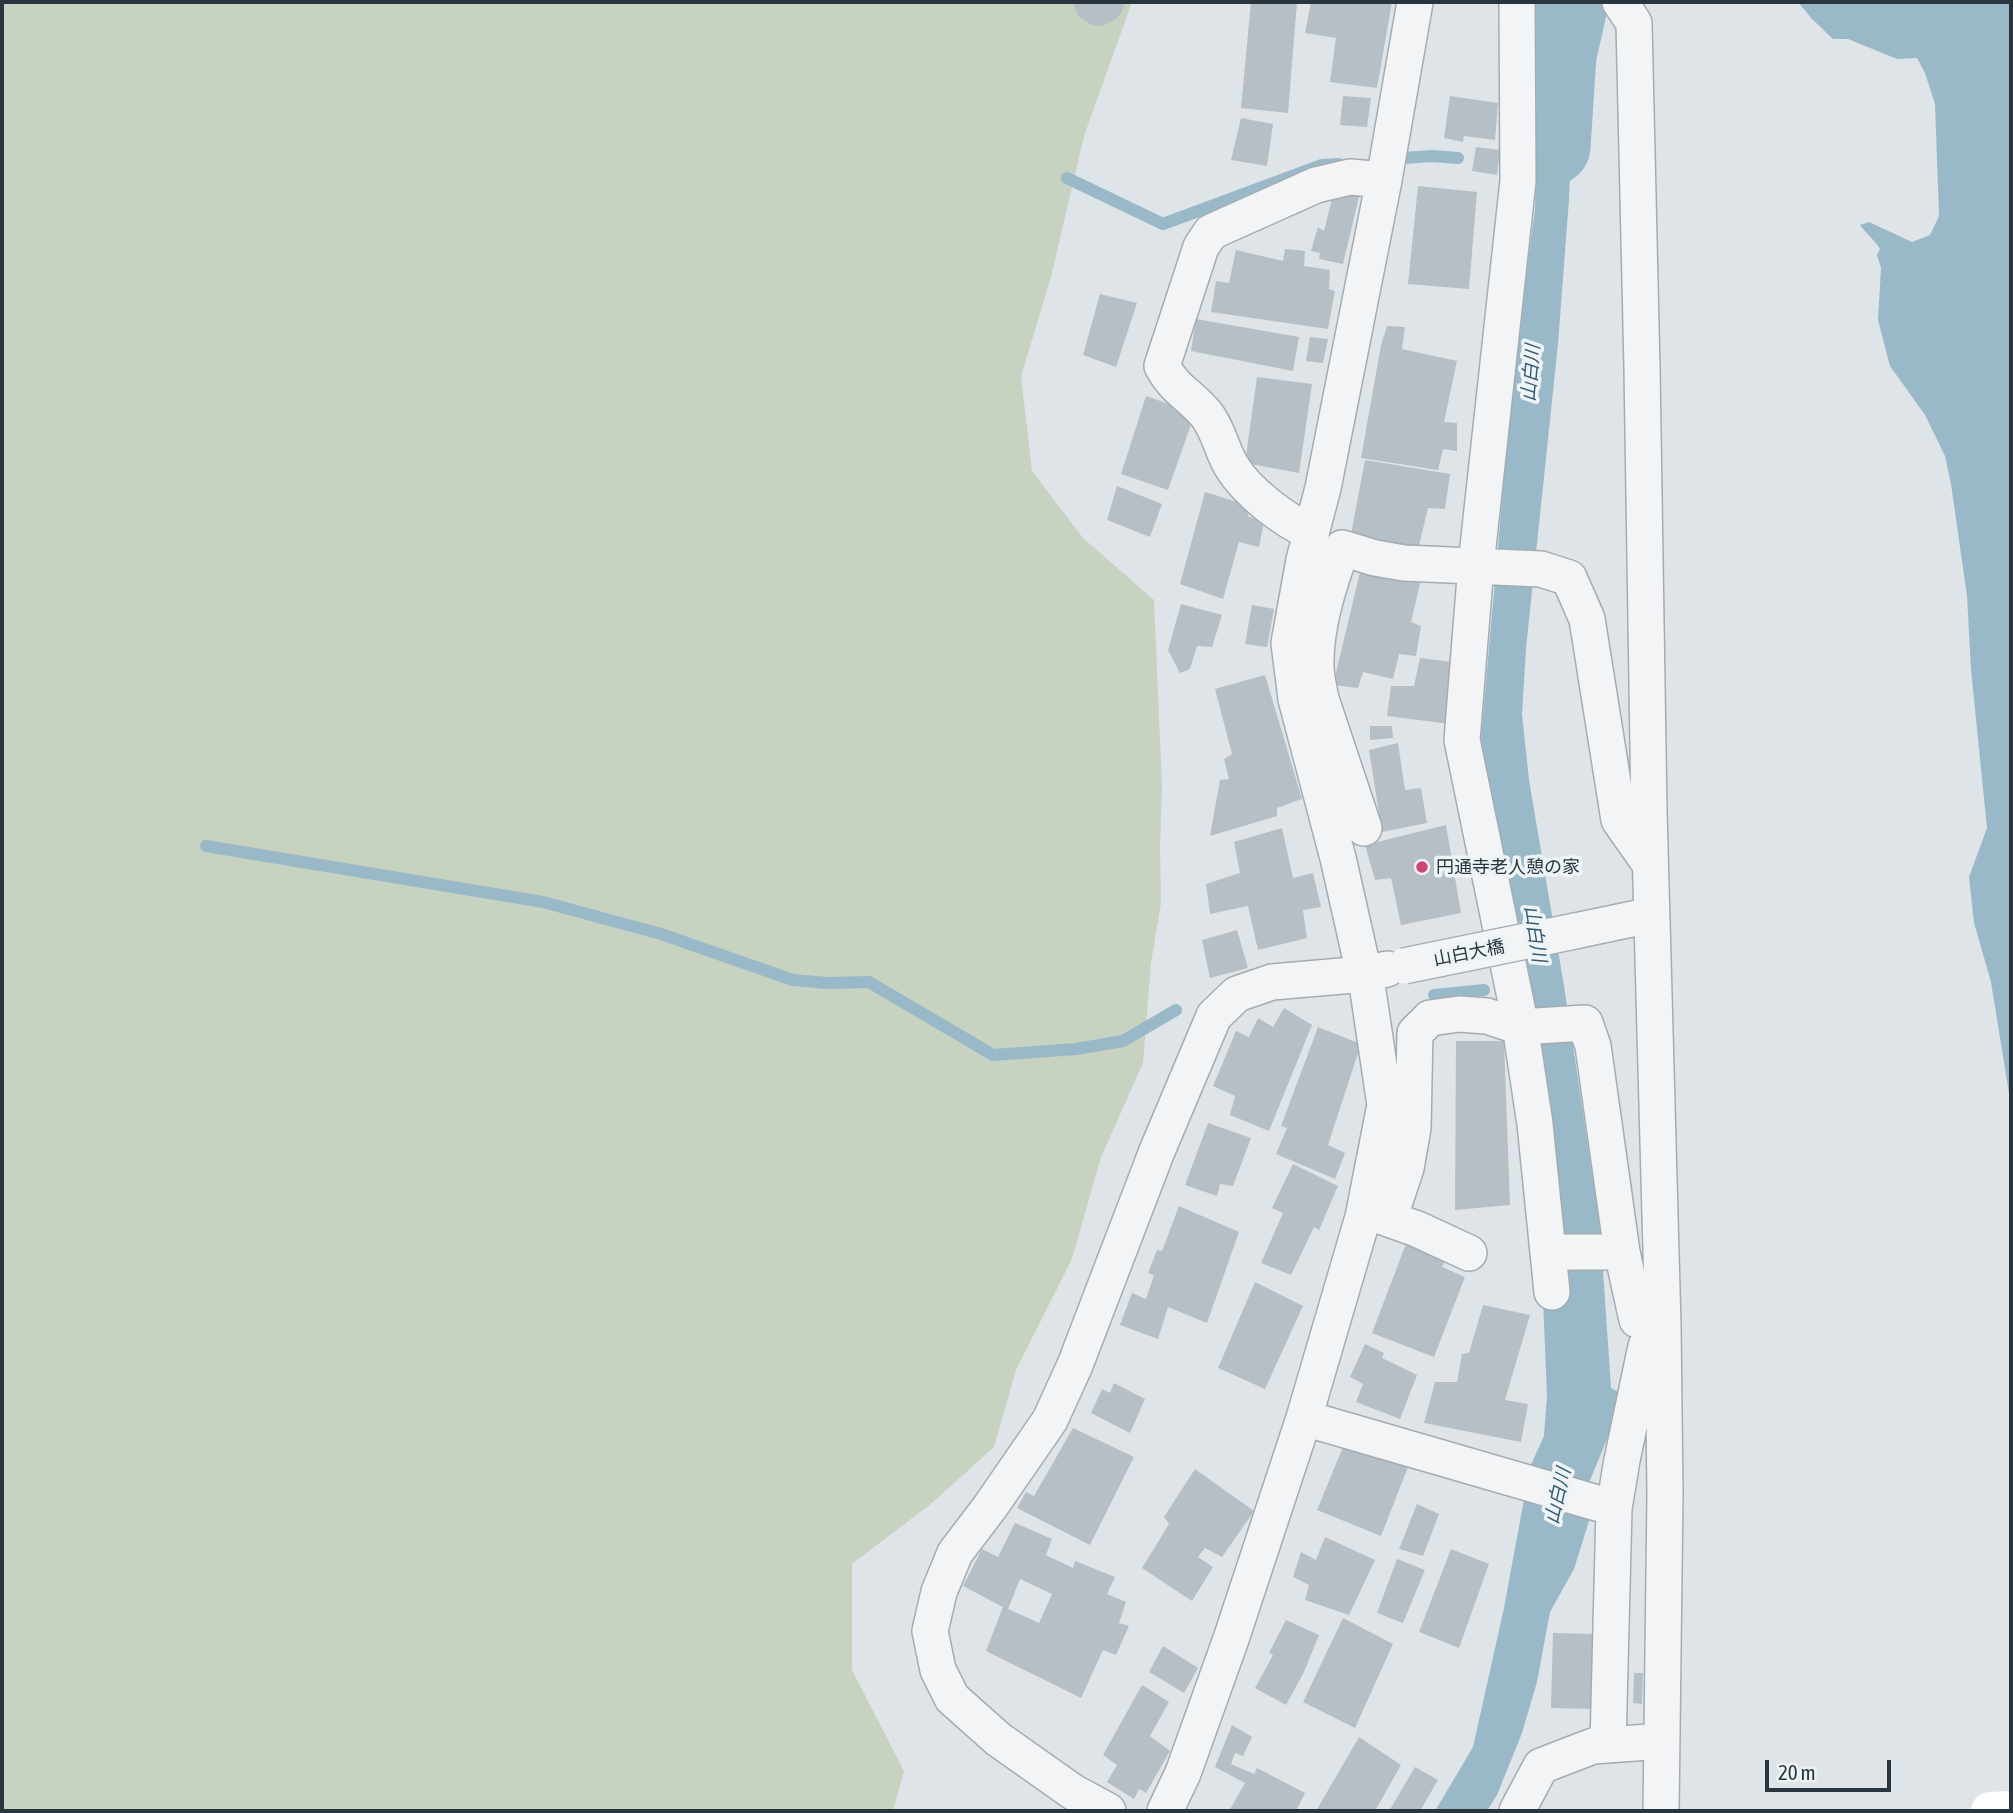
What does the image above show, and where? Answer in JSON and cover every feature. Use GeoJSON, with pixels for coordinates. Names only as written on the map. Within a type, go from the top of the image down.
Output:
{"type":"FeatureCollection","features":[{"type":"Feature","properties":{"kind":"main road"},"geometry":{"type":"LineString","coordinates":[[1990,1811],[2011,1810]]}},
{"type":"Feature","properties":{"kind":"street"},"geometry":{"type":"LineString","coordinates":[[1364,828],[1310,704],[1289,643],[1304,560],[1323,488],[1384,180],[1415,2]]}},
{"type":"Feature","properties":{"kind":"street"},"geometry":{"type":"LineString","coordinates":[[1517,2],[1518,181],[1483,565],[1462,740],[1520,1027],[1535,1124],[1552,1292]]}},
{"type":"Feature","properties":{"kind":"street"},"geometry":{"type":"LineString","coordinates":[[1620,2],[1634,23],[1651,915],[1663,1325],[1665,1494],[1661,1811]]}},
{"type":"Feature","properties":{"kind":"street"},"geometry":{"type":"LineString","coordinates":[[1311,532],[1279,515],[1231,467],[1224,445],[1207,415],[1170,382],[1162,366],[1201,247],[1211,232],[1316,185],[1350,177],[1384,180]]}},
{"type":"Feature","properties":{"kind":"street"},"geometry":{"type":"LineString","coordinates":[[1377,1215],[1385,1105],[1379,1054],[1365,974],[1338,858],[1310,704],[1328,589],[1342,548],[1404,564],[1541,569],[1569,578],[1587,620],[1619,820],[1650,864]]}},
{"type":"Feature","properties":{"kind":"street","name":"山白大橋"},"geometry":{"type":"LineString","coordinates":[[1104,1810],[1073,1792],[998,1739],[952,1698],[938,1670],[930,1631],[939,1592],[955,1553],[1050,1420],[1075,1365],[1157,1150],[1214,1016],[1237,994],[1272,982],[1365,974],[1651,915]]}},
{"type":"Feature","properties":{"kind":"street"},"geometry":{"type":"LineString","coordinates":[[1165,1811],[1183,1773],[1231,1639],[1304,1418],[1377,1215],[1406,1168],[1413,1128],[1415,1032],[1430,1018],[1459,1014],[1487,1016],[1520,1027],[1585,1023],[1593,1046],[1622,1252],[1637,1320],[1663,1325]]}},
{"type":"Feature","properties":{"kind":"street"},"geometry":{"type":"LineString","coordinates":[[1377,1215],[1469,1253]]}},
{"type":"Feature","properties":{"kind":"street"},"geometry":{"type":"LineString","coordinates":[[1549,1252],[1622,1252]]}},
{"type":"Feature","properties":{"kind":"street"},"geometry":{"type":"LineString","coordinates":[[1608,1745],[1604,1505],[1622,1460],[1646,1346],[1663,1325]]}},
{"type":"Feature","properties":{"kind":"street"},"geometry":{"type":"LineString","coordinates":[[1304,1418],[1510,1480],[1604,1505]]}},
{"type":"Feature","properties":{"kind":"street"},"geometry":{"type":"LineString","coordinates":[[1517,1811],[1541,1766],[1593,1746],[1662,1741]]}},
{"type":"Feature","properties":{"kind":"green space"},"geometry":{"type":"Polygon","coordinates":[[[2,2],[1132,2],[1084,136],[1051,277],[1021,376],[1032,471],[1083,538],[1154,600],[1162,786],[1161,903],[1151,963],[1143,1063],[1101,1157],[1072,1259],[1016,1370],[994,1447],[932,1503],[852,1564],[852,1670],[904,1771],[893,1811],[2,1811],[2,2]]]}},
{"type":"Feature","properties":{"kind":"water"},"geometry":{"type":"Polygon","coordinates":[[[1798,2],[2011,2],[2011,1106],[1991,982],[1974,923],[1969,877],[1987,828],[1971,670],[1967,596],[1951,484],[1945,456],[1925,415],[1890,366],[1878,320],[1881,268],[1877,255],[1880,249],[1860,225],[1869,222],[1912,242],[1930,235],[1939,216],[1935,104],[1917,58],[1897,59],[1848,39],[1833,39],[1798,2]]]}},
{"type":"Feature","properties":{"kind":"water"},"geometry":{"type":"Polygon","coordinates":[[[1547,43],[1578,50],[1575,59],[1569,199],[1558,344],[1526,648],[1522,714],[1529,780],[1564,986],[1600,1226],[1611,1388],[1625,1396],[1588,1485],[1590,1518],[1574,1569],[1550,1612],[1537,1682],[1522,1733],[1497,1795],[1487,1811],[1435,1811],[1473,1747],[1504,1608],[1530,1467],[1544,1436],[1547,1395],[1543,1301],[1569,1298],[1561,1217],[1481,738],[1514,366],[1535,209],[1538,53],[1547,43]]]}},
{"type":"Feature","properties":{"kind":"building"},"geometry":{"type":"Polygon","coordinates":[[[1073,2],[1124,2],[1124,5],[1116,19],[1101,26],[1092,25],[1078,16],[1073,2]]]}},
{"type":"Feature","properties":{"kind":"building"},"geometry":{"type":"Polygon","coordinates":[[[1251,2],[1297,2],[1288,113],[1241,108],[1251,2]]]}},
{"type":"Feature","properties":{"kind":"building"},"geometry":{"type":"Polygon","coordinates":[[[1311,2],[1392,2],[1377,88],[1330,82],[1336,38],[1305,33],[1311,2]]]}},
{"type":"Feature","properties":{"kind":"building"},"geometry":{"type":"Polygon","coordinates":[[[1343,96],[1371,98],[1367,127],[1340,125],[1343,96]]]}},
{"type":"Feature","properties":{"kind":"building"},"geometry":{"type":"Polygon","coordinates":[[[1450,96],[1498,103],[1495,140],[1464,136],[1463,142],[1444,138],[1450,96]]]}},
{"type":"Feature","properties":{"kind":"building"},"geometry":{"type":"Polygon","coordinates":[[[1241,118],[1273,124],[1267,166],[1231,160],[1241,118]]]}},
{"type":"Feature","properties":{"kind":"building"},"geometry":{"type":"Polygon","coordinates":[[[1476,147],[1500,150],[1497,175],[1472,171],[1476,147]]]}},
{"type":"Feature","properties":{"kind":"building"},"geometry":{"type":"Polygon","coordinates":[[[1418,186],[1477,192],[1469,289],[1408,284],[1418,186]]]}},
{"type":"Feature","properties":{"kind":"building"},"geometry":{"type":"Polygon","coordinates":[[[1334,191],[1359,197],[1343,264],[1319,259],[1320,253],[1311,251],[1318,227],[1324,231],[1334,191]]]}},
{"type":"Feature","properties":{"kind":"building"},"geometry":{"type":"Polygon","coordinates":[[[1285,249],[1305,251],[1304,266],[1330,270],[1329,289],[1335,291],[1328,329],[1211,312],[1216,281],[1229,283],[1236,250],[1283,261],[1285,249]]]}},
{"type":"Feature","properties":{"kind":"building"},"geometry":{"type":"Polygon","coordinates":[[[1100,294],[1137,303],[1116,367],[1083,355],[1100,294]]]}},
{"type":"Feature","properties":{"kind":"building"},"geometry":{"type":"Polygon","coordinates":[[[1196,319],[1299,337],[1293,371],[1191,351],[1196,319]]]}},
{"type":"Feature","properties":{"kind":"building"},"geometry":{"type":"Polygon","coordinates":[[[1387,326],[1405,327],[1402,349],[1457,361],[1444,422],[1457,423],[1457,451],[1443,449],[1438,470],[1361,458],[1381,345],[1387,326]]]}},
{"type":"Feature","properties":{"kind":"building"},"geometry":{"type":"Polygon","coordinates":[[[1310,337],[1328,339],[1323,363],[1306,361],[1310,337]]]}},
{"type":"Feature","properties":{"kind":"building"},"geometry":{"type":"Polygon","coordinates":[[[1257,377],[1312,384],[1299,473],[1245,463],[1257,377]]]}},
{"type":"Feature","properties":{"kind":"building"},"geometry":{"type":"Polygon","coordinates":[[[1146,396],[1195,413],[1168,490],[1121,474],[1146,396]]]}},
{"type":"Feature","properties":{"kind":"building"},"geometry":{"type":"Polygon","coordinates":[[[1365,460],[1450,474],[1445,509],[1428,508],[1418,550],[1351,534],[1365,460]]]}},
{"type":"Feature","properties":{"kind":"building"},"geometry":{"type":"Polygon","coordinates":[[[1117,486],[1162,504],[1150,537],[1107,520],[1117,486]]]}},
{"type":"Feature","properties":{"kind":"building"},"geometry":{"type":"Polygon","coordinates":[[[1205,492],[1250,506],[1248,516],[1264,522],[1259,547],[1239,542],[1223,599],[1180,584],[1205,492]]]}},
{"type":"Feature","properties":{"kind":"building"},"geometry":{"type":"Polygon","coordinates":[[[1361,568],[1421,580],[1411,622],[1421,626],[1416,656],[1399,654],[1393,679],[1363,672],[1358,688],[1333,685],[1361,568]]]}},
{"type":"Feature","properties":{"kind":"building"},"geometry":{"type":"Polygon","coordinates":[[[1181,604],[1222,615],[1212,647],[1197,646],[1190,669],[1180,673],[1168,650],[1181,604]]]}},
{"type":"Feature","properties":{"kind":"building"},"geometry":{"type":"Polygon","coordinates":[[[1252,605],[1274,609],[1267,647],[1245,644],[1252,605]]]}},
{"type":"Feature","properties":{"kind":"building"},"geometry":{"type":"Polygon","coordinates":[[[1420,658],[1453,662],[1450,724],[1387,716],[1391,686],[1414,686],[1420,658]]]}},
{"type":"Feature","properties":{"kind":"building"},"geometry":{"type":"Polygon","coordinates":[[[1265,675],[1302,799],[1277,808],[1277,816],[1210,836],[1220,780],[1229,779],[1224,759],[1232,754],[1215,689],[1265,675]]]}},
{"type":"Feature","properties":{"kind":"building"},"geometry":{"type":"Polygon","coordinates":[[[1370,726],[1392,726],[1393,738],[1370,740],[1370,726]]]}},
{"type":"Feature","properties":{"kind":"building"},"geometry":{"type":"Polygon","coordinates":[[[1398,743],[1405,790],[1421,788],[1427,823],[1382,832],[1369,750],[1398,743]]]}},
{"type":"Feature","properties":{"kind":"building"},"geometry":{"type":"Polygon","coordinates":[[[1446,825],[1461,913],[1401,925],[1391,878],[1375,880],[1365,845],[1446,825]]]}},
{"type":"Feature","properties":{"kind":"building"},"geometry":{"type":"Polygon","coordinates":[[[1282,828],[1293,878],[1313,873],[1321,907],[1303,910],[1307,938],[1258,950],[1248,906],[1210,914],[1206,884],[1240,873],[1234,842],[1282,828]]]}},
{"type":"Feature","properties":{"kind":"building"},"geometry":{"type":"Polygon","coordinates":[[[1237,930],[1248,968],[1210,978],[1202,940],[1237,930]]]}},
{"type":"Feature","properties":{"kind":"building"},"geometry":{"type":"Polygon","coordinates":[[[1284,1008],[1312,1025],[1269,1131],[1230,1115],[1235,1096],[1213,1086],[1236,1031],[1249,1037],[1258,1018],[1273,1027],[1284,1008]]]}},
{"type":"Feature","properties":{"kind":"building"},"geometry":{"type":"Polygon","coordinates":[[[1318,1027],[1361,1044],[1328,1145],[1345,1153],[1335,1179],[1276,1154],[1287,1128],[1281,1126],[1318,1027]]]}},
{"type":"Feature","properties":{"kind":"building"},"geometry":{"type":"Polygon","coordinates":[[[1456,1041],[1504,1041],[1510,1205],[1455,1210],[1456,1041]]]}},
{"type":"Feature","properties":{"kind":"building"},"geometry":{"type":"Polygon","coordinates":[[[1208,1123],[1251,1138],[1233,1186],[1220,1184],[1217,1196],[1185,1185],[1208,1123]]]}},
{"type":"Feature","properties":{"kind":"building"},"geometry":{"type":"Polygon","coordinates":[[[1293,1164],[1338,1186],[1319,1230],[1314,1227],[1291,1275],[1261,1263],[1283,1213],[1272,1208],[1293,1164]]]}},
{"type":"Feature","properties":{"kind":"building"},"geometry":{"type":"Polygon","coordinates":[[[1179,1206],[1239,1232],[1207,1323],[1168,1307],[1158,1339],[1120,1325],[1132,1293],[1146,1299],[1154,1275],[1148,1273],[1157,1250],[1162,1251],[1179,1206]]]}},
{"type":"Feature","properties":{"kind":"building"},"geometry":{"type":"Polygon","coordinates":[[[1407,1241],[1447,1256],[1442,1267],[1465,1277],[1434,1357],[1372,1333],[1407,1241]]]}},
{"type":"Feature","properties":{"kind":"building"},"geometry":{"type":"Polygon","coordinates":[[[1255,1282],[1303,1306],[1265,1389],[1218,1368],[1255,1282]]]}},
{"type":"Feature","properties":{"kind":"building"},"geometry":{"type":"Polygon","coordinates":[[[1483,1305],[1530,1315],[1505,1400],[1528,1404],[1521,1442],[1424,1423],[1435,1382],[1457,1382],[1462,1354],[1469,1353],[1483,1305]]]}},
{"type":"Feature","properties":{"kind":"building"},"geometry":{"type":"Polygon","coordinates":[[[1365,1344],[1384,1353],[1382,1358],[1417,1375],[1400,1419],[1356,1402],[1363,1384],[1350,1377],[1365,1344]]]}},
{"type":"Feature","properties":{"kind":"building"},"geometry":{"type":"Polygon","coordinates":[[[1114,1383],[1145,1399],[1130,1433],[1091,1413],[1102,1389],[1110,1393],[1114,1383]]]}},
{"type":"Feature","properties":{"kind":"building"},"geometry":{"type":"Polygon","coordinates":[[[1073,1428],[1134,1457],[1090,1545],[1017,1508],[1026,1492],[1034,1496],[1073,1428]]]}},
{"type":"Feature","properties":{"kind":"building"},"geometry":{"type":"Polygon","coordinates":[[[1345,1442],[1408,1467],[1381,1536],[1317,1510],[1345,1442]]]}},
{"type":"Feature","properties":{"kind":"building"},"geometry":{"type":"Polygon","coordinates":[[[1195,1469],[1254,1511],[1222,1557],[1205,1548],[1198,1557],[1213,1567],[1192,1601],[1142,1568],[1169,1524],[1164,1517],[1195,1469]]]}},
{"type":"Feature","properties":{"kind":"building"},"geometry":{"type":"Polygon","coordinates":[[[1417,1504],[1439,1514],[1423,1556],[1399,1549],[1417,1504]]]}},
{"type":"Feature","properties":{"kind":"building"},"geometry":{"type":"Polygon","coordinates":[[[1015,1523],[1052,1539],[1046,1555],[1073,1568],[1075,1561],[1115,1577],[1107,1594],[1126,1602],[1119,1623],[1129,1626],[1116,1655],[1103,1650],[1081,1698],[986,1651],[1003,1607],[963,1586],[982,1549],[998,1557],[1015,1523]],[[1020,1579],[1008,1609],[1039,1623],[1052,1594],[1020,1579]]]}},
{"type":"Feature","properties":{"kind":"building"},"geometry":{"type":"Polygon","coordinates":[[[1325,1537],[1375,1560],[1349,1615],[1305,1600],[1309,1585],[1293,1577],[1301,1552],[1316,1560],[1325,1537]]]}},
{"type":"Feature","properties":{"kind":"building"},"geometry":{"type":"Polygon","coordinates":[[[1451,1549],[1489,1564],[1459,1648],[1419,1632],[1451,1549]]]}},
{"type":"Feature","properties":{"kind":"building"},"geometry":{"type":"Polygon","coordinates":[[[1397,1559],[1425,1570],[1403,1623],[1377,1613],[1397,1559]]]}},
{"type":"Feature","properties":{"kind":"building"},"geometry":{"type":"Polygon","coordinates":[[[1343,1618],[1393,1644],[1355,1728],[1303,1702],[1343,1618]]]}},
{"type":"Feature","properties":{"kind":"building"},"geometry":{"type":"Polygon","coordinates":[[[1286,1620],[1319,1635],[1304,1672],[1286,1705],[1255,1688],[1273,1655],[1269,1653],[1286,1620]]]}},
{"type":"Feature","properties":{"kind":"building"},"geometry":{"type":"Polygon","coordinates":[[[1553,1633],[1597,1634],[1595,1709],[1551,1708],[1553,1633]]]}},
{"type":"Feature","properties":{"kind":"building"},"geometry":{"type":"Polygon","coordinates":[[[1163,1646],[1198,1668],[1184,1693],[1149,1672],[1163,1646]]]}},
{"type":"Feature","properties":{"kind":"building"},"geometry":{"type":"Polygon","coordinates":[[[1634,1673],[1643,1673],[1642,1704],[1633,1703],[1634,1673]]]}},
{"type":"Feature","properties":{"kind":"building"},"geometry":{"type":"Polygon","coordinates":[[[1142,1685],[1169,1702],[1150,1736],[1170,1751],[1146,1793],[1139,1789],[1134,1799],[1107,1782],[1117,1765],[1103,1755],[1142,1685]]]}},
{"type":"Feature","properties":{"kind":"building"},"geometry":{"type":"Polygon","coordinates":[[[1232,1725],[1252,1737],[1243,1756],[1235,1753],[1231,1764],[1254,1774],[1257,1768],[1305,1793],[1296,1811],[1229,1811],[1245,1783],[1215,1767],[1232,1725]]]}},
{"type":"Feature","properties":{"kind":"building"},"geometry":{"type":"Polygon","coordinates":[[[1359,1737],[1401,1765],[1375,1811],[1316,1811],[1359,1737]]]}},
{"type":"Feature","properties":{"kind":"building"},"geometry":{"type":"Polygon","coordinates":[[[1415,1767],[1438,1780],[1420,1811],[1389,1811],[1415,1767]]]}},
{"type":"Feature","properties":{"kind":"waterway","name":"山白川"},"geometry":{"type":"LineString","coordinates":[[1553,147],[1559,55],[1571,2]]}},
{"type":"Feature","properties":{"kind":"waterway"},"geometry":{"type":"LineString","coordinates":[[1389,159],[1432,156],[1458,158]]}},
{"type":"Feature","properties":{"kind":"waterway"},"geometry":{"type":"LineString","coordinates":[[1067,178],[1163,224],[1322,165],[1339,164]]}},
{"type":"Feature","properties":{"kind":"waterway"},"geometry":{"type":"LineString","coordinates":[[206,846],[543,902],[661,934],[793,980],[869,982],[993,1055],[1076,1049],[1123,1041],[1176,1010]]}},
{"type":"Feature","properties":{"kind":"waterway"},"geometry":{"type":"LineString","coordinates":[[1434,995],[1484,990]]}},
{"type":"Feature","properties":{"kind":"place","name":"円通寺老人憩の家"},"geometry":{"type":"Point","coordinates":[1422,867]}}]}
